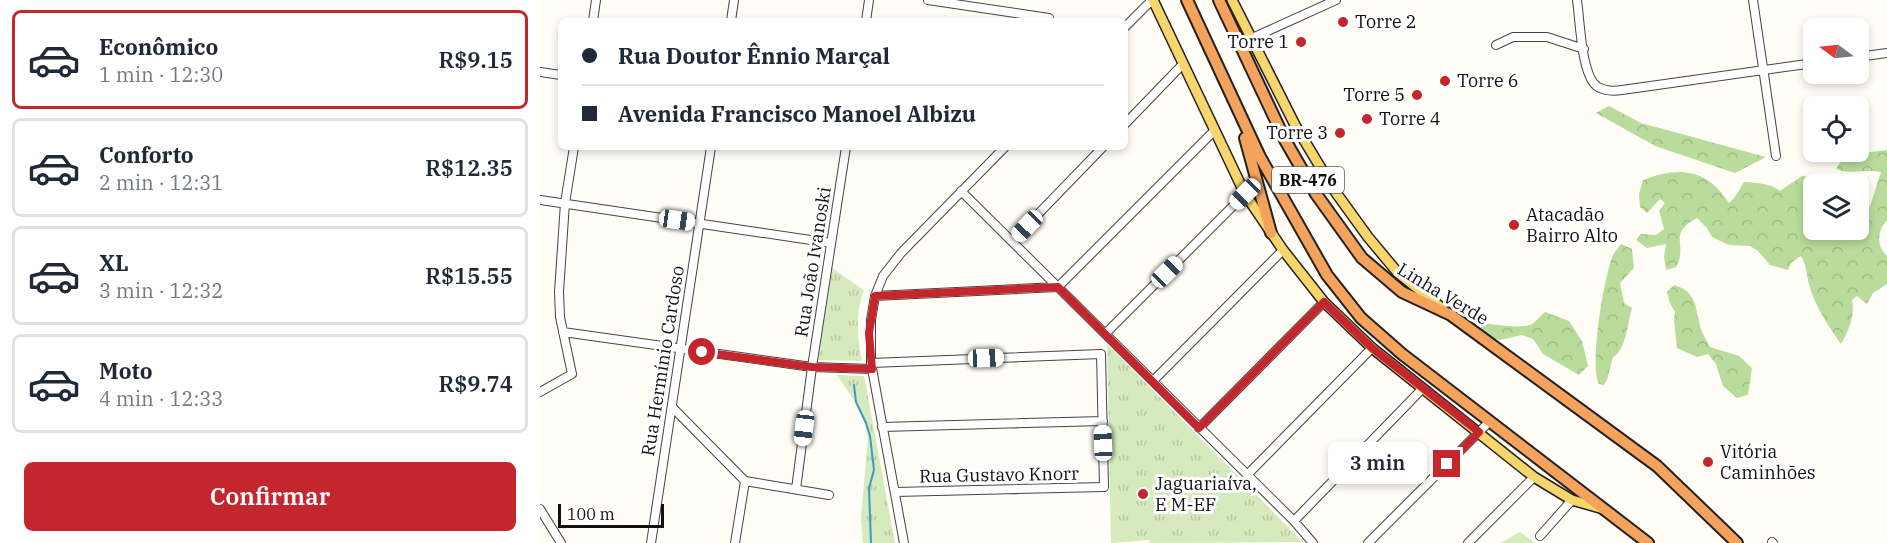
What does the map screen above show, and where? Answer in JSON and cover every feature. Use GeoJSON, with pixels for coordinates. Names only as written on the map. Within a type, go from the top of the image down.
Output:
{"type":"FeatureCollection","features":[{"type":"Feature","properties":{"kind":"highway","name":"BR-476"},"geometry":{"type":"LineString","coordinates":[[1187,0],[1238,112],[1280,194],[1327,275],[1348,302],[1387,343],[1646,543]]}},
{"type":"Feature","properties":{"kind":"highway","name":"Linha Verde"},"geometry":{"type":"LineString","coordinates":[[1219,0],[1285,141],[1316,194],[1356,249],[1384,278],[1402,292],[1451,315],[1657,466],[1736,541]]}},
{"type":"Feature","properties":{"kind":"highway"},"geometry":{"type":"LineString","coordinates":[[1238,112],[1270,233]]}},
{"type":"Feature","properties":{"kind":"main road"},"geometry":{"type":"LineString","coordinates":[[1153,0],[1245,194],[1270,233],[1324,302],[1372,348],[1534,477],[1572,500],[1603,509]]}},
{"type":"Feature","properties":{"kind":"main road"},"geometry":{"type":"LineString","coordinates":[[1232,0],[1250,39],[1306,144],[1347,209],[1398,273],[1451,315]]}},
{"type":"Feature","properties":{"kind":"street"},"geometry":{"type":"LineString","coordinates":[[593,18],[596,0]]}},
{"type":"Feature","properties":{"kind":"street"},"geometry":{"type":"LineString","coordinates":[[731,18],[734,0]]}},
{"type":"Feature","properties":{"kind":"street"},"geometry":{"type":"LineString","coordinates":[[866,18],[869,0]]}},
{"type":"Feature","properties":{"kind":"street"},"geometry":{"type":"LineString","coordinates":[[928,0],[1049,18]]}},
{"type":"Feature","properties":{"kind":"street"},"geometry":{"type":"LineString","coordinates":[[1128,24],[1153,0]]}},
{"type":"Feature","properties":{"kind":"street"},"geometry":{"type":"LineString","coordinates":[[1250,39],[1336,0]]}},
{"type":"Feature","properties":{"kind":"street"},"geometry":{"type":"LineString","coordinates":[[1577,0],[1587,71],[1593,82],[1606,90],[1622,90],[1803,65]]}},
{"type":"Feature","properties":{"kind":"street"},"geometry":{"type":"LineString","coordinates":[[1753,0],[1776,156]]}},
{"type":"Feature","properties":{"kind":"street"},"geometry":{"type":"LineString","coordinates":[[1496,45],[1513,37],[1547,37],[1584,49]]}},
{"type":"Feature","properties":{"kind":"street"},"geometry":{"type":"LineString","coordinates":[[1869,55],[1887,53]]}},
{"type":"Feature","properties":{"kind":"street"},"geometry":{"type":"LineString","coordinates":[[1128,121],[1183,64]]}},
{"type":"Feature","properties":{"kind":"street"},"geometry":{"type":"LineString","coordinates":[[540,72],[558,75]]}},
{"type":"Feature","properties":{"kind":"street"},"geometry":{"type":"LineString","coordinates":[[875,296],[1058,287],[1214,131]]}},
{"type":"Feature","properties":{"kind":"street"},"geometry":{"type":"LineString","coordinates":[[540,393],[572,374],[563,332],[559,292],[565,204],[574,150]]}},
{"type":"Feature","properties":{"kind":"street","name":"Rua Hermínio Cardoso"},"geometry":{"type":"LineString","coordinates":[[651,543],[711,150]]}},
{"type":"Feature","properties":{"kind":"street","name":"Rua João Ivanoski"},"geometry":{"type":"LineString","coordinates":[[796,489],[812,367],[846,150]]}},
{"type":"Feature","properties":{"kind":"street"},"geometry":{"type":"LineString","coordinates":[[904,543],[871,366],[869,333],[875,296],[883,276],[894,260],[1002,150]]}},
{"type":"Feature","properties":{"kind":"street"},"geometry":{"type":"LineString","coordinates":[[1012,241],[1099,150]]}},
{"type":"Feature","properties":{"kind":"street"},"geometry":{"type":"LineString","coordinates":[[961,191],[1294,521],[1313,543]]}},
{"type":"Feature","properties":{"kind":"street"},"geometry":{"type":"LineString","coordinates":[[1105,334],[1245,194]]}},
{"type":"Feature","properties":{"kind":"street"},"geometry":{"type":"LineString","coordinates":[[540,200],[831,243]]}},
{"type":"Feature","properties":{"kind":"street"},"geometry":{"type":"LineString","coordinates":[[1153,381],[1283,250]]}},
{"type":"Feature","properties":{"kind":"street"},"geometry":{"type":"LineString","coordinates":[[1199,428],[1324,302]]}},
{"type":"Feature","properties":{"kind":"street"},"geometry":{"type":"LineString","coordinates":[[563,332],[812,367],[1101,354],[1102,421],[882,427]]}},
{"type":"Feature","properties":{"kind":"street"},"geometry":{"type":"LineString","coordinates":[[1247,475],[1372,348]]}},
{"type":"Feature","properties":{"kind":"street"},"geometry":{"type":"LineString","coordinates":[[1294,521],[1423,388]]}},
{"type":"Feature","properties":{"kind":"street"},"geometry":{"type":"LineString","coordinates":[[672,407],[745,481],[829,495]]}},
{"type":"Feature","properties":{"kind":"street","name":"Rua Gustavo Knorr"},"geometry":{"type":"LineString","coordinates":[[895,492],[1104,487],[1102,421]]}},
{"type":"Feature","properties":{"kind":"street"},"geometry":{"type":"LineString","coordinates":[[1368,542],[1489,422]]}},
{"type":"Feature","properties":{"kind":"street"},"geometry":{"type":"LineString","coordinates":[[1468,543],[1534,477]]}},
{"type":"Feature","properties":{"kind":"street"},"geometry":{"type":"LineString","coordinates":[[735,543],[745,481]]}},
{"type":"Feature","properties":{"kind":"street"},"geometry":{"type":"LineString","coordinates":[[1540,536],[1572,500]]}},
{"type":"Feature","properties":{"kind":"street"},"geometry":{"type":"LineString","coordinates":[[540,509],[561,543]]}},
{"type":"Feature","properties":{"kind":"green space"},"geometry":{"type":"Polygon","coordinates":[[[1609,106],[1641,123],[1766,157],[1735,173],[1655,146],[1596,113],[1609,106]]]}},
{"type":"Feature","properties":{"kind":"green space"},"geometry":{"type":"Polygon","coordinates":[[[1887,150],[1887,220],[1881,229],[1879,238],[1881,248],[1887,256],[1887,284],[1873,293],[1867,304],[1857,296],[1852,300],[1851,323],[1841,344],[1822,316],[1801,256],[1791,263],[1788,270],[1770,265],[1758,251],[1750,246],[1729,245],[1712,237],[1697,218],[1682,230],[1676,267],[1666,270],[1664,257],[1666,244],[1647,248],[1636,240],[1641,234],[1656,235],[1664,229],[1659,211],[1665,203],[1660,199],[1647,213],[1640,207],[1639,194],[1643,180],[1680,172],[1691,173],[1711,183],[1729,203],[1744,182],[1768,185],[1780,191],[1803,176],[1803,240],[1869,240],[1869,206],[1881,172],[1847,172],[1836,169],[1840,162],[1869,162],[1869,152],[1887,150]]]}},
{"type":"Feature","properties":{"kind":"green space"},"geometry":{"type":"Polygon","coordinates":[[[1621,244],[1632,249],[1634,268],[1620,283],[1624,303],[1632,308],[1624,342],[1613,357],[1604,385],[1599,384],[1596,374],[1599,320],[1609,266],[1621,244]]]}},
{"type":"Feature","properties":{"kind":"green space"},"geometry":{"type":"Polygon","coordinates":[[[832,268],[864,290],[859,308],[858,326],[862,361],[818,360],[832,268]]]}},
{"type":"Feature","properties":{"kind":"green space"},"geometry":{"type":"Polygon","coordinates":[[[1674,285],[1690,294],[1710,347],[1739,356],[1752,368],[1748,395],[1737,398],[1723,386],[1716,364],[1708,354],[1697,357],[1677,348],[1675,312],[1667,292],[1674,285]]]}},
{"type":"Feature","properties":{"kind":"green space"},"geometry":{"type":"Polygon","coordinates":[[[1545,312],[1569,321],[1582,341],[1588,366],[1579,375],[1543,354],[1533,339],[1522,335],[1500,340],[1481,335],[1481,324],[1525,326],[1532,324],[1545,312]]]}},
{"type":"Feature","properties":{"kind":"green space"},"geometry":{"type":"Polygon","coordinates":[[[1107,344],[1303,542],[1150,543],[1149,540],[1111,543],[1107,344]]]}},
{"type":"Feature","properties":{"kind":"green space"},"geometry":{"type":"Polygon","coordinates":[[[837,375],[864,376],[895,543],[863,543],[861,518],[868,438],[856,403],[837,375]]]}},
{"type":"Feature","properties":{"kind":"green space"},"geometry":{"type":"Polygon","coordinates":[[[1520,532],[1535,543],[1500,543],[1520,532]]]}},
{"type":"Feature","properties":{"kind":"waterway"},"geometry":{"type":"LineString","coordinates":[[854,385],[856,402],[870,436],[874,470],[869,488],[871,543]]}},
{"type":"Feature","properties":{"kind":"place","name":"Torre 2"},"geometry":{"type":"Point","coordinates":[1343,22]}},
{"type":"Feature","properties":{"kind":"place","name":"Torre 1"},"geometry":{"type":"Point","coordinates":[1301,42]}},
{"type":"Feature","properties":{"kind":"place","name":"Torre 6"},"geometry":{"type":"Point","coordinates":[1445,81]}},
{"type":"Feature","properties":{"kind":"place","name":"Torre 5"},"geometry":{"type":"Point","coordinates":[1417,95]}},
{"type":"Feature","properties":{"kind":"place","name":"Torre 4"},"geometry":{"type":"Point","coordinates":[1367,119]}},
{"type":"Feature","properties":{"kind":"place","name":"Torre 3"},"geometry":{"type":"Point","coordinates":[1340,133]}},
{"type":"Feature","properties":{"kind":"place","name":"Atacadão Bairro Alto"},"geometry":{"type":"Point","coordinates":[1514,225]}},
{"type":"Feature","properties":{"kind":"place","name":"Vitória Caminhões"},"geometry":{"type":"Point","coordinates":[1708,462]}},
{"type":"Feature","properties":{"kind":"place","name":"Jaguariaíva, E M-EF"},"geometry":{"type":"Point","coordinates":[1143,494]}},
{"type":"Feature","properties":{"kind":"route"},"geometry":{"type":"LineString","coordinates":[[702,352],[812,367],[872,369],[869,333],[875,296],[1058,287],[1199,428],[1324,302],[1372,348],[1479,432],[1447,464]]}}]}
